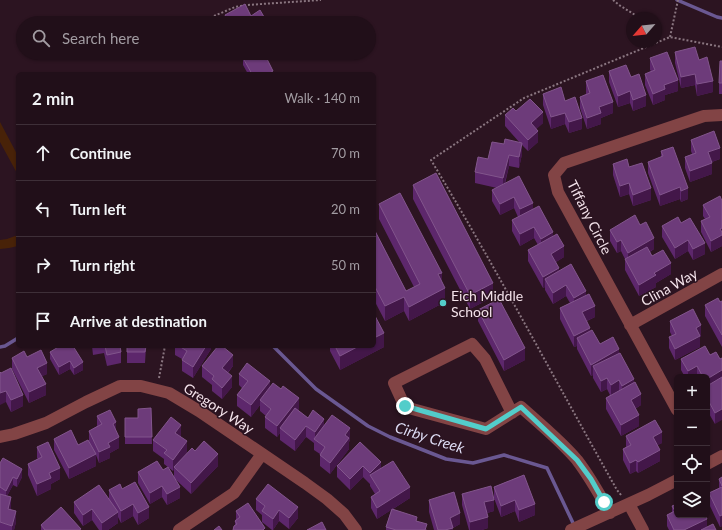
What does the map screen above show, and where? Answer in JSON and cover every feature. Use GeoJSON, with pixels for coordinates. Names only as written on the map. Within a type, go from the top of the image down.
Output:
{"type":"FeatureCollection","features":[{"type":"Feature","properties":{"kind":"street","name":"Tiffany Circle"},"geometry":{"type":"LineString","coordinates":[[674,405],[558,192],[554,175],[564,163],[704,116],[722,115]]}},
{"type":"Feature","properties":{"kind":"street","name":"Clina Way"},"geometry":{"type":"LineString","coordinates":[[630,325],[722,274]]}},
{"type":"Feature","properties":{"kind":"street"},"geometry":{"type":"LineString","coordinates":[[512,413],[485,359],[472,344],[394,383],[405,406],[486,429],[512,413],[521,407],[577,460],[591,479],[610,513]]}},
{"type":"Feature","properties":{"kind":"street","name":"Gregory Way"},"geometry":{"type":"LineString","coordinates":[[0,437],[46,424],[86,402],[120,386],[140,386],[170,393],[199,410],[327,499],[344,514],[356,530]]}},
{"type":"Feature","properties":{"kind":"street"},"geometry":{"type":"LineString","coordinates":[[179,530],[234,493],[262,454]]}},
{"type":"Feature","properties":{"kind":"street"},"geometry":{"type":"LineString","coordinates":[[710,462],[722,456]]}},
{"type":"Feature","properties":{"kind":"street"},"geometry":{"type":"LineString","coordinates":[[571,530],[610,513],[674,482]]}},
{"type":"Feature","properties":{"kind":"street"},"geometry":{"type":"LineString","coordinates":[[629,504],[643,530]]}},
{"type":"Feature","properties":{"kind":"path"},"geometry":{"type":"LineString","coordinates":[[214,16],[235,7],[247,5],[321,0]]}},
{"type":"Feature","properties":{"kind":"path"},"geometry":{"type":"LineString","coordinates":[[613,0],[630,12]]}},
{"type":"Feature","properties":{"kind":"path"},"geometry":{"type":"LineString","coordinates":[[670,37],[678,0]]}},
{"type":"Feature","properties":{"kind":"path"},"geometry":{"type":"LineString","coordinates":[[662,40],[670,37],[722,47]]}},
{"type":"Feature","properties":{"kind":"path"},"geometry":{"type":"LineString","coordinates":[[629,504],[617,490],[489,259],[431,160],[524,98],[644,48]]}},
{"type":"Feature","properties":{"kind":"path"},"geometry":{"type":"LineString","coordinates":[[157,390],[165,348]]}},
{"type":"Feature","properties":{"kind":"shaded area"},"geometry":{"type":"Polygon","coordinates":[[[0,122],[16,152],[16,171],[0,142],[0,122]]]}},
{"type":"Feature","properties":{"kind":"shaded area"},"geometry":{"type":"Polygon","coordinates":[[[16,236],[16,246],[0,249],[0,240],[16,236]]]}},
{"type":"Feature","properties":{"kind":"building"},"geometry":{"type":"Polygon","coordinates":[[[245,4],[251,16],[226,16],[245,4]]]}},
{"type":"Feature","properties":{"kind":"building"},"geometry":{"type":"Polygon","coordinates":[[[260,10],[264,16],[251,16],[260,10]]]}},
{"type":"Feature","properties":{"kind":"building"},"geometry":{"type":"Polygon","coordinates":[[[695,47],[699,60],[707,57],[713,81],[697,84],[695,74],[681,77],[675,52],[695,47]]]}},
{"type":"Feature","properties":{"kind":"building"},"geometry":{"type":"Polygon","coordinates":[[[667,52],[678,80],[664,85],[665,89],[653,94],[645,74],[655,70],[650,58],[667,52]]]}},
{"type":"Feature","properties":{"kind":"building"},"geometry":{"type":"Polygon","coordinates":[[[244,60],[268,60],[273,71],[271,72],[251,72],[244,60]]]}},
{"type":"Feature","properties":{"kind":"building"},"geometry":{"type":"Polygon","coordinates":[[[720,61],[722,61],[722,83],[719,83],[720,61]]]}},
{"type":"Feature","properties":{"kind":"building"},"geometry":{"type":"Polygon","coordinates":[[[626,65],[631,77],[639,74],[646,95],[633,100],[630,91],[618,96],[609,71],[626,65]]]}},
{"type":"Feature","properties":{"kind":"building"},"geometry":{"type":"Polygon","coordinates":[[[603,75],[613,102],[599,107],[601,113],[587,118],[580,97],[590,93],[586,81],[603,75]]]}},
{"type":"Feature","properties":{"kind":"building"},"geometry":{"type":"Polygon","coordinates":[[[561,87],[565,101],[575,97],[582,118],[569,122],[565,113],[551,117],[543,94],[561,87]]]}},
{"type":"Feature","properties":{"kind":"building"},"geometry":{"type":"Polygon","coordinates":[[[530,99],[543,112],[531,123],[538,131],[528,140],[505,115],[513,108],[516,111],[530,99]]]}},
{"type":"Feature","properties":{"kind":"building"},"geometry":{"type":"Polygon","coordinates":[[[714,131],[720,148],[708,152],[712,163],[690,171],[685,157],[696,153],[691,140],[714,131]]]}},
{"type":"Feature","properties":{"kind":"building"},"geometry":{"type":"Polygon","coordinates":[[[505,139],[522,143],[519,157],[509,155],[503,178],[475,172],[478,157],[488,159],[492,142],[504,144],[505,139]]]}},
{"type":"Feature","properties":{"kind":"building"},"geometry":{"type":"Polygon","coordinates":[[[673,147],[688,188],[681,191],[680,187],[660,195],[648,162],[663,156],[661,151],[673,147]]]}},
{"type":"Feature","properties":{"kind":"building"},"geometry":{"type":"Polygon","coordinates":[[[627,159],[629,167],[642,163],[651,188],[633,195],[629,183],[620,186],[613,164],[627,159]]]}},
{"type":"Feature","properties":{"kind":"building"},"geometry":{"type":"Polygon","coordinates":[[[436,173],[493,283],[470,295],[413,185],[436,173]]]}},
{"type":"Feature","properties":{"kind":"building"},"geometry":{"type":"Polygon","coordinates":[[[519,176],[533,203],[520,209],[514,197],[500,204],[492,190],[519,176]]]}},
{"type":"Feature","properties":{"kind":"building"},"geometry":{"type":"Polygon","coordinates":[[[400,193],[442,273],[438,274],[445,288],[409,307],[404,297],[385,306],[376,289],[376,233],[406,291],[420,284],[379,204],[400,193]]]}},
{"type":"Feature","properties":{"kind":"building"},"geometry":{"type":"Polygon","coordinates":[[[720,196],[722,201],[722,228],[720,229],[722,235],[711,241],[701,221],[710,217],[703,205],[720,196]]]}},
{"type":"Feature","properties":{"kind":"building"},"geometry":{"type":"Polygon","coordinates":[[[539,206],[553,232],[541,239],[534,227],[520,234],[512,220],[539,206]]]}},
{"type":"Feature","properties":{"kind":"building"},"geometry":{"type":"Polygon","coordinates":[[[635,215],[640,225],[646,222],[654,238],[628,253],[621,240],[617,242],[610,230],[635,215]]]}},
{"type":"Feature","properties":{"kind":"building"},"geometry":{"type":"Polygon","coordinates":[[[678,217],[681,223],[690,218],[705,243],[693,249],[688,240],[675,248],[662,226],[678,217]]]}},
{"type":"Feature","properties":{"kind":"building"},"geometry":{"type":"Polygon","coordinates":[[[557,234],[564,246],[551,254],[559,268],[543,277],[528,250],[557,234]]]}},
{"type":"Feature","properties":{"kind":"building"},"geometry":{"type":"Polygon","coordinates":[[[647,247],[652,256],[663,250],[671,263],[654,273],[656,275],[639,285],[625,259],[647,247]]]}},
{"type":"Feature","properties":{"kind":"building"},"geometry":{"type":"Polygon","coordinates":[[[571,264],[586,291],[574,298],[566,285],[553,293],[545,279],[571,264]]]}},
{"type":"Feature","properties":{"kind":"building"},"geometry":{"type":"Polygon","coordinates":[[[589,294],[595,306],[582,312],[590,328],[574,336],[560,308],[589,294]]]}},
{"type":"Feature","properties":{"kind":"building"},"geometry":{"type":"Polygon","coordinates":[[[718,298],[720,302],[722,301],[722,335],[705,305],[718,298]]]}},
{"type":"Feature","properties":{"kind":"building"},"geometry":{"type":"Polygon","coordinates":[[[499,299],[525,348],[504,360],[478,310],[499,299]]]}},
{"type":"Feature","properties":{"kind":"building"},"geometry":{"type":"Polygon","coordinates":[[[693,309],[701,325],[696,328],[700,336],[675,349],[669,337],[676,334],[670,321],[693,309]]]}},
{"type":"Feature","properties":{"kind":"building"},"geometry":{"type":"Polygon","coordinates":[[[376,318],[384,333],[376,337],[376,318]]]}},
{"type":"Feature","properties":{"kind":"building"},"geometry":{"type":"Polygon","coordinates":[[[592,330],[600,344],[613,337],[619,349],[591,365],[577,338],[592,330]]]}},
{"type":"Feature","properties":{"kind":"building"},"geometry":{"type":"Polygon","coordinates":[[[705,346],[710,355],[716,352],[720,359],[722,358],[722,370],[710,377],[710,374],[701,374],[697,366],[688,371],[681,359],[705,346]]]}},
{"type":"Feature","properties":{"kind":"building"},"geometry":{"type":"Polygon","coordinates":[[[57,348],[74,348],[83,362],[74,368],[70,361],[59,367],[50,352],[57,348]]]}},
{"type":"Feature","properties":{"kind":"building"},"geometry":{"type":"Polygon","coordinates":[[[105,348],[120,348],[121,352],[107,355],[105,348]]]}},
{"type":"Feature","properties":{"kind":"building"},"geometry":{"type":"Polygon","coordinates":[[[127,348],[146,348],[145,352],[127,352],[127,348]]]}},
{"type":"Feature","properties":{"kind":"building"},"geometry":{"type":"Polygon","coordinates":[[[182,348],[205,348],[193,367],[182,360],[187,351],[182,348]]]}},
{"type":"Feature","properties":{"kind":"building"},"geometry":{"type":"Polygon","coordinates":[[[216,348],[224,348],[233,355],[222,368],[232,376],[222,388],[212,379],[214,376],[202,366],[216,348]]]}},
{"type":"Feature","properties":{"kind":"building"},"geometry":{"type":"Polygon","coordinates":[[[336,348],[355,348],[340,356],[336,348]]]}},
{"type":"Feature","properties":{"kind":"building"},"geometry":{"type":"Polygon","coordinates":[[[41,350],[47,363],[37,368],[46,384],[29,392],[12,358],[24,351],[27,357],[41,350]]]}},
{"type":"Feature","properties":{"kind":"building"},"geometry":{"type":"Polygon","coordinates":[[[620,353],[634,379],[622,386],[619,380],[611,385],[607,378],[601,381],[593,366],[620,353]]]}},
{"type":"Feature","properties":{"kind":"building"},"geometry":{"type":"Polygon","coordinates":[[[247,363],[270,381],[251,405],[237,395],[248,381],[239,374],[247,363]]]}},
{"type":"Feature","properties":{"kind":"building"},"geometry":{"type":"Polygon","coordinates":[[[11,368],[23,395],[11,400],[6,391],[0,393],[0,372],[1,373],[11,368]]]}},
{"type":"Feature","properties":{"kind":"building"},"geometry":{"type":"Polygon","coordinates":[[[722,377],[722,409],[715,413],[710,404],[710,384],[722,377]]]}},
{"type":"Feature","properties":{"kind":"building"},"geometry":{"type":"Polygon","coordinates":[[[635,382],[641,394],[631,400],[639,415],[621,425],[606,398],[635,382]]]}},
{"type":"Feature","properties":{"kind":"building"},"geometry":{"type":"Polygon","coordinates":[[[273,383],[281,389],[283,386],[299,398],[277,426],[265,417],[271,409],[260,400],[273,383]]]}},
{"type":"Feature","properties":{"kind":"building"},"geometry":{"type":"Polygon","coordinates":[[[151,408],[152,437],[125,437],[125,418],[138,418],[138,409],[151,408]]]}},
{"type":"Feature","properties":{"kind":"building"},"geometry":{"type":"Polygon","coordinates":[[[295,408],[308,418],[313,410],[324,419],[315,432],[306,426],[295,440],[280,428],[295,408]]]}},
{"type":"Feature","properties":{"kind":"building"},"geometry":{"type":"Polygon","coordinates":[[[110,410],[116,422],[113,424],[119,437],[108,443],[110,447],[99,452],[89,431],[102,424],[97,416],[110,410]]]}},
{"type":"Feature","properties":{"kind":"building"},"geometry":{"type":"Polygon","coordinates":[[[332,415],[350,428],[345,435],[349,438],[330,463],[320,455],[325,447],[314,439],[332,415]]]}},
{"type":"Feature","properties":{"kind":"building"},"geometry":{"type":"Polygon","coordinates":[[[171,417],[181,425],[175,433],[187,441],[173,460],[164,453],[167,450],[153,440],[171,417]]]}},
{"type":"Feature","properties":{"kind":"building"},"geometry":{"type":"Polygon","coordinates":[[[655,420],[662,432],[653,437],[660,450],[638,462],[636,460],[630,463],[623,449],[631,445],[626,436],[655,420]]]}},
{"type":"Feature","properties":{"kind":"building"},"geometry":{"type":"Polygon","coordinates":[[[71,430],[78,445],[88,440],[96,454],[69,468],[54,439],[71,430]]]}},
{"type":"Feature","properties":{"kind":"building"},"geometry":{"type":"Polygon","coordinates":[[[204,441],[218,454],[191,483],[174,467],[192,448],[195,451],[204,441]]]}},
{"type":"Feature","properties":{"kind":"building"},"geometry":{"type":"Polygon","coordinates":[[[48,442],[60,468],[49,473],[51,478],[37,484],[28,464],[42,457],[37,447],[48,442]]]}},
{"type":"Feature","properties":{"kind":"building"},"geometry":{"type":"Polygon","coordinates":[[[360,442],[381,462],[370,473],[363,466],[350,479],[337,466],[360,442]]]}},
{"type":"Feature","properties":{"kind":"building"},"geometry":{"type":"Polygon","coordinates":[[[3,458],[22,469],[17,479],[13,477],[6,491],[0,487],[0,463],[3,458]]]}},
{"type":"Feature","properties":{"kind":"building"},"geometry":{"type":"Polygon","coordinates":[[[157,461],[163,470],[168,467],[180,487],[167,494],[162,486],[150,493],[138,472],[157,461]]]}},
{"type":"Feature","properties":{"kind":"building"},"geometry":{"type":"Polygon","coordinates":[[[393,461],[410,487],[377,508],[371,497],[380,491],[370,475],[393,461]]]}},
{"type":"Feature","properties":{"kind":"building"},"geometry":{"type":"Polygon","coordinates":[[[524,475],[535,504],[519,510],[515,500],[501,506],[494,487],[524,475]]]}},
{"type":"Feature","properties":{"kind":"building"},"geometry":{"type":"Polygon","coordinates":[[[722,477],[722,486],[719,479],[722,477]]]}},
{"type":"Feature","properties":{"kind":"building"},"geometry":{"type":"Polygon","coordinates":[[[135,482],[149,507],[138,513],[133,504],[121,511],[109,490],[120,484],[122,489],[135,482]]]}},
{"type":"Feature","properties":{"kind":"building"},"geometry":{"type":"Polygon","coordinates":[[[268,484],[298,507],[289,518],[279,510],[273,519],[262,511],[265,506],[256,499],[268,484]]]}},
{"type":"Feature","properties":{"kind":"building"},"geometry":{"type":"Polygon","coordinates":[[[99,485],[118,512],[102,523],[92,509],[83,515],[74,502],[99,485]]]}},
{"type":"Feature","properties":{"kind":"building"},"geometry":{"type":"Polygon","coordinates":[[[491,486],[494,500],[484,502],[488,517],[470,522],[462,494],[491,486]]]}},
{"type":"Feature","properties":{"kind":"building"},"geometry":{"type":"Polygon","coordinates":[[[722,487],[722,515],[720,516],[710,495],[710,493],[722,487]]]}},
{"type":"Feature","properties":{"kind":"building"},"geometry":{"type":"Polygon","coordinates":[[[454,492],[460,513],[450,518],[453,528],[438,530],[429,500],[454,492]]]}},
{"type":"Feature","properties":{"kind":"building"},"geometry":{"type":"Polygon","coordinates":[[[0,494],[11,497],[8,509],[16,511],[12,526],[0,522],[0,494]]]}},
{"type":"Feature","properties":{"kind":"building"},"geometry":{"type":"Polygon","coordinates":[[[248,503],[265,528],[263,530],[233,530],[234,526],[237,524],[235,521],[240,517],[236,511],[248,503]]]}},
{"type":"Feature","properties":{"kind":"building"},"geometry":{"type":"Polygon","coordinates":[[[61,507],[81,529],[45,530],[41,525],[61,507]]]}},
{"type":"Feature","properties":{"kind":"building"},"geometry":{"type":"Polygon","coordinates":[[[392,509],[417,517],[416,521],[427,524],[425,530],[396,530],[386,527],[392,509]]]}},
{"type":"Feature","properties":{"kind":"building"},"geometry":{"type":"Polygon","coordinates":[[[674,512],[674,518],[707,519],[684,530],[674,530],[667,515],[674,512]]]}},
{"type":"Feature","properties":{"kind":"building"},"geometry":{"type":"Polygon","coordinates":[[[322,522],[326,530],[307,530],[322,522]]]}},
{"type":"Feature","properties":{"kind":"building"},"geometry":{"type":"Polygon","coordinates":[[[713,524],[716,530],[701,530],[713,524]]]}},
{"type":"Feature","properties":{"kind":"building"},"geometry":{"type":"Polygon","coordinates":[[[219,526],[222,530],[214,530],[219,526]]]}},
{"type":"Feature","properties":{"kind":"waterway"},"geometry":{"type":"LineString","coordinates":[[677,0],[722,18]]}},
{"type":"Feature","properties":{"kind":"waterway","name":"Cirby Creek"},"geometry":{"type":"LineString","coordinates":[[0,347],[5,346],[16,339]]}},
{"type":"Feature","properties":{"kind":"waterway","name":"Cirby Creek"},"geometry":{"type":"LineString","coordinates":[[275,348],[316,389],[368,426],[390,437],[446,459],[473,463],[504,455],[547,468],[573,523]]}},
{"type":"Feature","properties":{"kind":"place","name":"Eich Middle School"},"geometry":{"type":"Point","coordinates":[443,303]}},
{"type":"Feature","properties":{"kind":"route"},"geometry":{"type":"LineString","coordinates":[[405,406],[486,429],[521,407],[577,460],[591,479],[604,502]]}}]}
